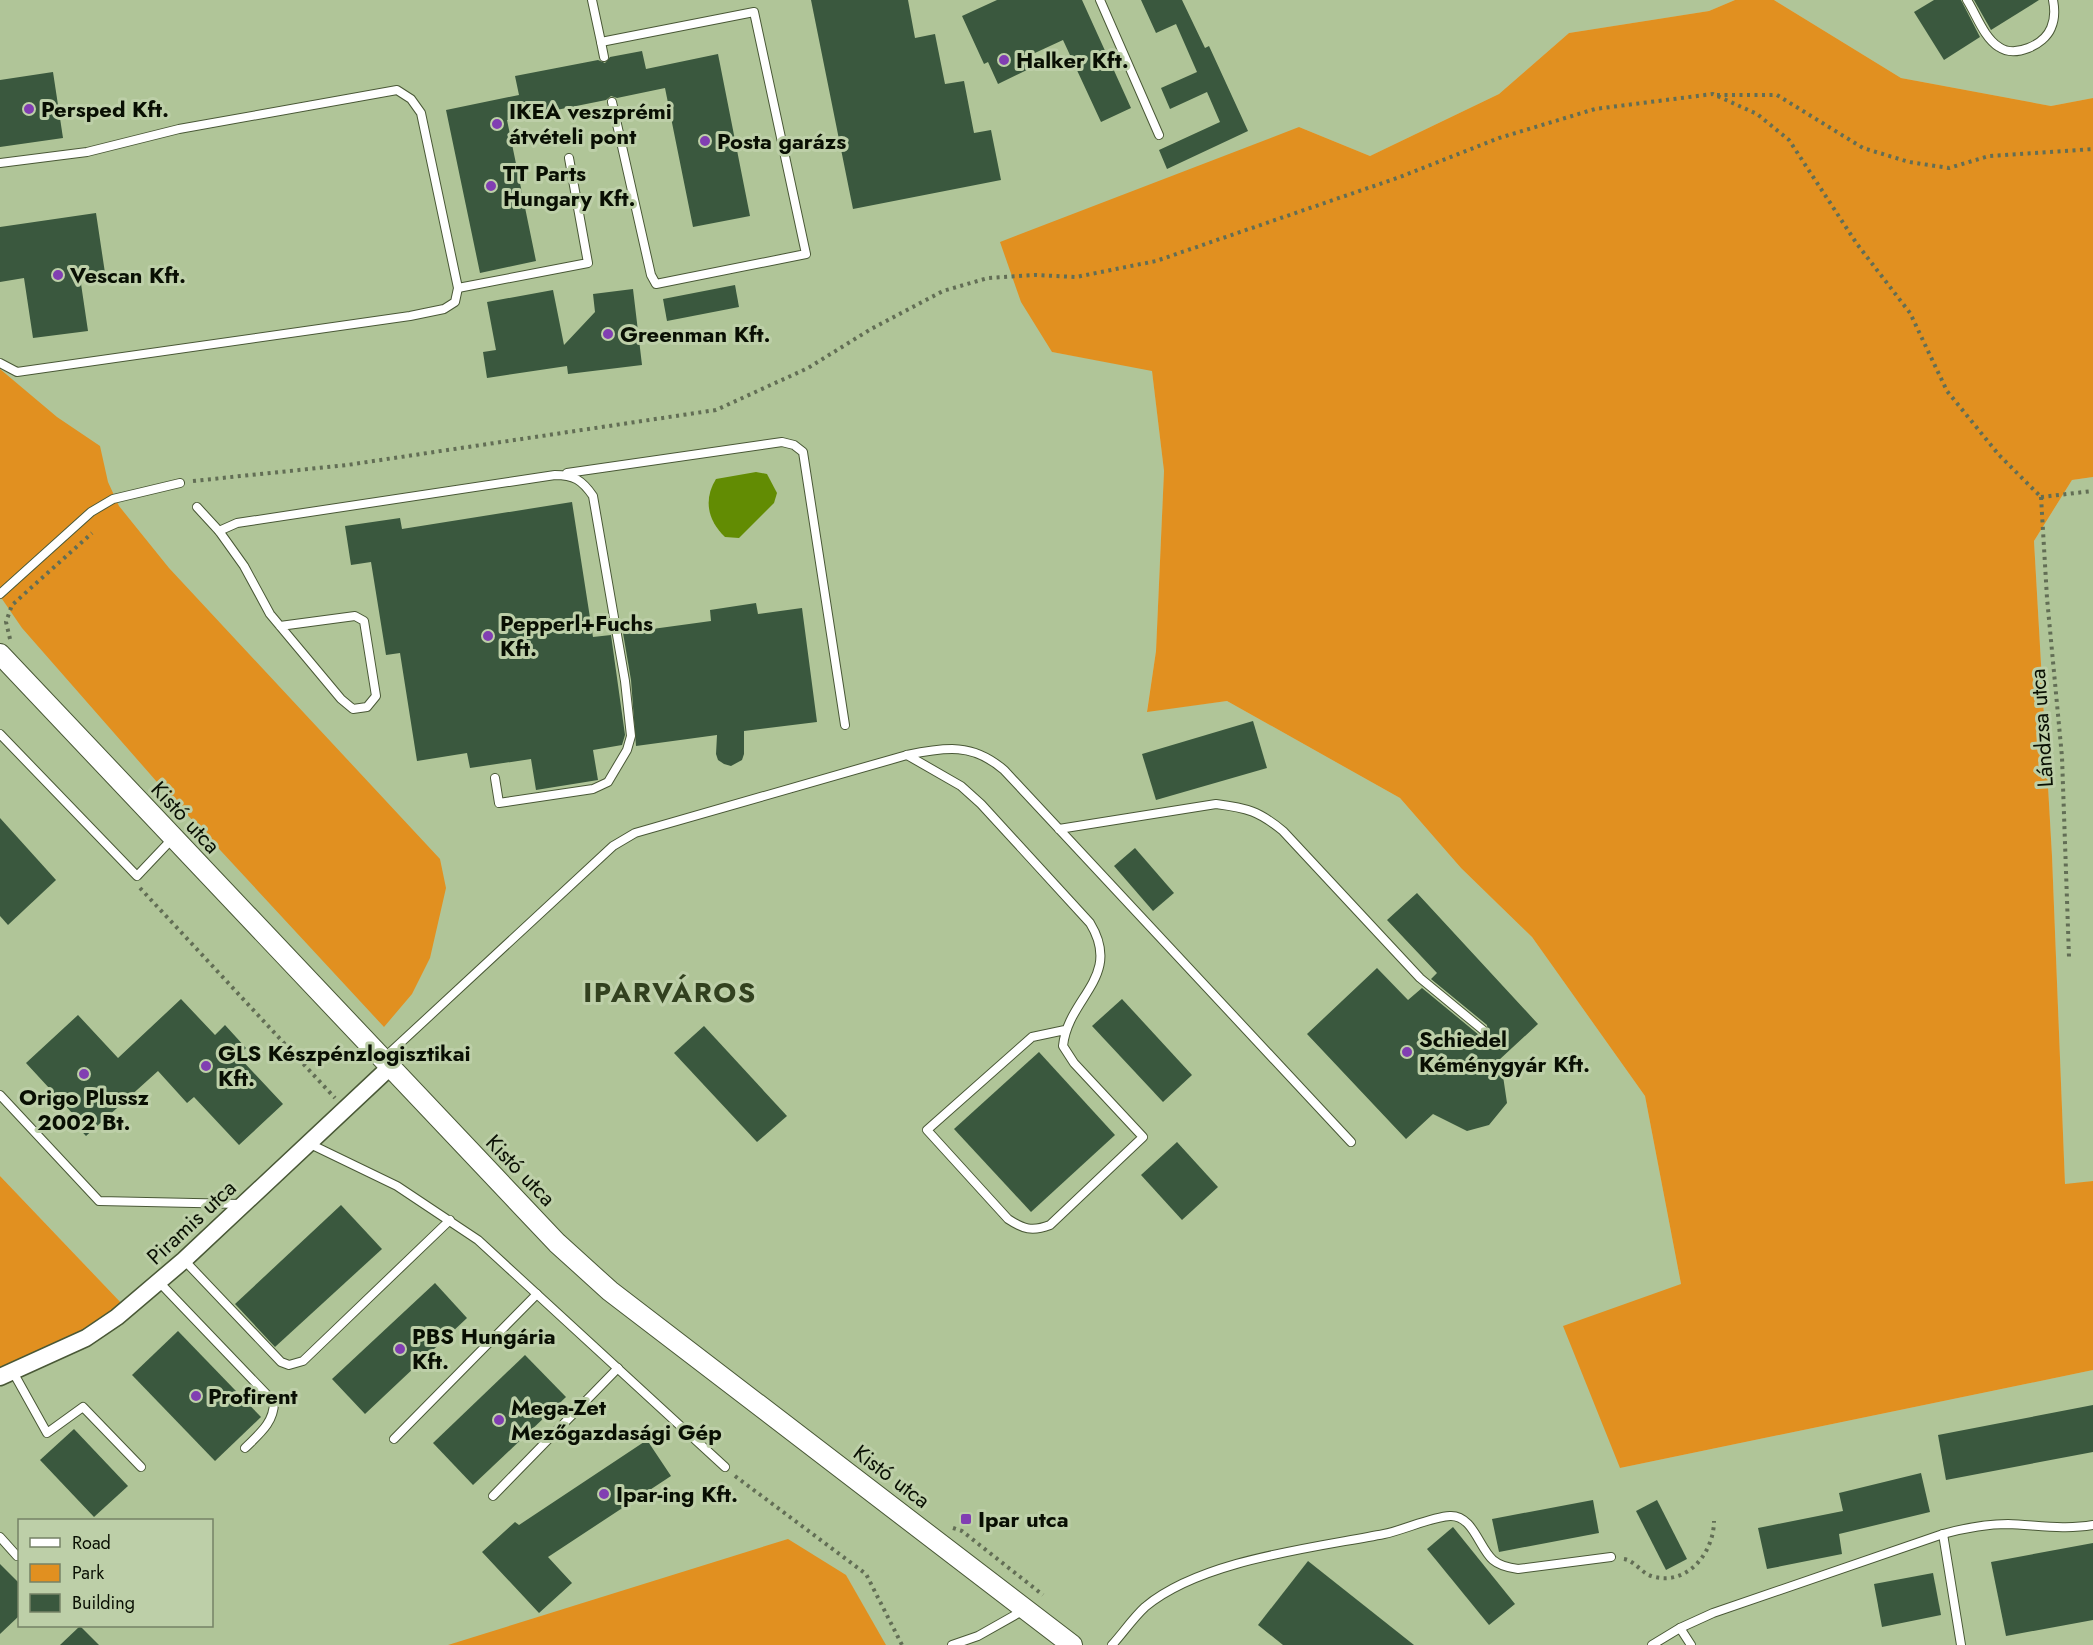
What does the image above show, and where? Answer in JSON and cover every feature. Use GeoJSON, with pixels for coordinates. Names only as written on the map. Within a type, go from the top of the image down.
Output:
{"type":"FeatureCollection","features":[{"type":"Feature","properties":{"kind":"street","name":"Kistó utca"},"geometry":{"type":"LineString","coordinates":[[6,650],[173,838],[557,1243],[610,1291],[1072,1645]]}},
{"type":"Feature","properties":{"kind":"street","name":"Piramis utca"},"geometry":{"type":"LineString","coordinates":[[7,1374],[86,1338],[117,1317],[184,1260],[244,1204],[345,1108],[386,1063]]}},
{"type":"Feature","properties":{"kind":"lane"},"geometry":{"type":"LineString","coordinates":[[592,0],[604,57]]}},
{"type":"Feature","properties":{"kind":"lane"},"geometry":{"type":"LineString","coordinates":[[1100,0],[1160,135]]}},
{"type":"Feature","properties":{"kind":"lane"},"geometry":{"type":"LineString","coordinates":[[1967,0],[1999,48],[2013,51],[2026,49],[2047,36],[2055,16],[2053,0]]}},
{"type":"Feature","properties":{"kind":"lane"},"geometry":{"type":"LineString","coordinates":[[602,42],[754,12],[806,254],[656,284],[651,275],[612,102]]}},
{"type":"Feature","properties":{"kind":"lane"},"geometry":{"type":"LineString","coordinates":[[0,163],[87,152],[179,129],[397,90],[411,99],[421,113],[459,288],[455,302],[444,309],[410,316],[17,372],[0,363]]}},
{"type":"Feature","properties":{"kind":"lane"},"geometry":{"type":"LineString","coordinates":[[459,288],[588,263],[568,158]]}},
{"type":"Feature","properties":{"kind":"lane"},"geometry":{"type":"LineString","coordinates":[[219,531],[237,522],[782,442],[794,445],[803,452],[845,725]]}},
{"type":"Feature","properties":{"kind":"lane"},"geometry":{"type":"LineString","coordinates":[[495,778],[499,803],[592,789],[608,782],[627,750],[631,736],[625,681],[593,495],[584,483],[571,475],[555,475]]}},
{"type":"Feature","properties":{"kind":"lane"},"geometry":{"type":"LineString","coordinates":[[0,594],[91,512],[113,499],[180,483]]}},
{"type":"Feature","properties":{"kind":"lane"},"geometry":{"type":"LineString","coordinates":[[197,507],[219,531],[280,626],[340,699],[353,709],[367,707],[376,696],[364,621],[355,616],[280,626]]}},
{"type":"Feature","properties":{"kind":"lane"},"geometry":{"type":"LineString","coordinates":[[0,734],[137,876],[173,838]]}},
{"type":"Feature","properties":{"kind":"lane"},"geometry":{"type":"LineString","coordinates":[[386,1063],[613,846],[635,833],[907,755],[942,748],[967,750],[989,757],[1351,1142]]}},
{"type":"Feature","properties":{"kind":"lane"},"geometry":{"type":"LineString","coordinates":[[907,755],[961,786],[981,804],[1090,923],[1098,937],[1100,967],[1095,982],[1065,1030],[1063,1046],[1074,1063],[1143,1137],[1050,1225],[1036,1230],[1023,1229],[1008,1219],[927,1130],[1032,1036],[1065,1030]]}},
{"type":"Feature","properties":{"kind":"lane"},"geometry":{"type":"LineString","coordinates":[[1059,830],[1216,804],[1242,807],[1263,814],[1283,831],[1420,978],[1483,1030]]}},
{"type":"Feature","properties":{"kind":"lane"},"geometry":{"type":"LineString","coordinates":[[0,1095],[99,1200],[244,1204]]}},
{"type":"Feature","properties":{"kind":"lane"},"geometry":{"type":"LineString","coordinates":[[308,1143],[398,1186],[478,1240],[725,1467]]}},
{"type":"Feature","properties":{"kind":"lane"},"geometry":{"type":"LineString","coordinates":[[184,1260],[281,1362],[296,1364],[303,1361],[450,1220]]}},
{"type":"Feature","properties":{"kind":"lane"},"geometry":{"type":"LineString","coordinates":[[159,1282],[274,1402],[274,1414],[267,1426],[245,1448]]}},
{"type":"Feature","properties":{"kind":"lane"},"geometry":{"type":"LineString","coordinates":[[394,1439],[537,1294]]}},
{"type":"Feature","properties":{"kind":"lane"},"geometry":{"type":"LineString","coordinates":[[493,1496],[618,1368]]}},
{"type":"Feature","properties":{"kind":"lane"},"geometry":{"type":"LineString","coordinates":[[7,1374],[47,1433],[83,1407],[141,1467]]}},
{"type":"Feature","properties":{"kind":"lane"},"geometry":{"type":"LineString","coordinates":[[1112,1645],[1145,1607],[1185,1583],[1222,1569],[1271,1556],[1407,1529],[1451,1516],[1463,1520],[1493,1560],[1505,1567],[1518,1569],[1611,1557]]}},
{"type":"Feature","properties":{"kind":"lane"},"geometry":{"type":"LineString","coordinates":[[1652,1645],[1680,1628],[1713,1613],[1943,1534],[1969,1527],[2006,1524],[2045,1527],[2093,1525]]}},
{"type":"Feature","properties":{"kind":"lane"},"geometry":{"type":"LineString","coordinates":[[1943,1534],[1960,1645]]}},
{"type":"Feature","properties":{"kind":"lane"},"geometry":{"type":"LineString","coordinates":[[0,1537],[17,1556]]}},
{"type":"Feature","properties":{"kind":"lane"},"geometry":{"type":"LineString","coordinates":[[952,1645],[978,1636],[1025,1609]]}},
{"type":"Feature","properties":{"kind":"lane"},"geometry":{"type":"LineString","coordinates":[[1680,1628],[1691,1645]]}},
{"type":"Feature","properties":{"kind":"path"},"geometry":{"type":"LineString","coordinates":[[1713,94],[1757,114],[1789,140],[1857,244],[1910,313],[1947,391],[1999,455],[2042,497],[2093,491]]}},
{"type":"Feature","properties":{"kind":"path"},"geometry":{"type":"LineString","coordinates":[[180,483],[347,465],[716,410],[808,368],[871,329],[943,291],[988,278],[1035,275],[1076,277],[1156,261],[1400,177],[1499,138],[1595,109],[1713,94],[1777,95],[1863,148],[1909,162],[1949,168],[1989,156],[2093,149]]}},
{"type":"Feature","properties":{"kind":"path","name":"Lándzsa utca"},"geometry":{"type":"LineString","coordinates":[[2042,497],[2046,598],[2062,757],[2069,957]]}},
{"type":"Feature","properties":{"kind":"path"},"geometry":{"type":"LineString","coordinates":[[6,650],[6,622],[12,606],[94,531]]}},
{"type":"Feature","properties":{"kind":"path"},"geometry":{"type":"LineString","coordinates":[[137,876],[138,886],[345,1108]]}},
{"type":"Feature","properties":{"kind":"path"},"geometry":{"type":"LineString","coordinates":[[725,1467],[741,1482],[866,1574],[902,1645]]}},
{"type":"Feature","properties":{"kind":"path"},"geometry":{"type":"LineString","coordinates":[[1611,1557],[1630,1560],[1641,1571],[1654,1577],[1670,1578],[1687,1572],[1701,1560],[1714,1539],[1714,1521]]}},
{"type":"Feature","properties":{"kind":"path"},"geometry":{"type":"LineString","coordinates":[[942,1524],[962,1531],[1043,1595]]}},
{"type":"Feature","properties":{"kind":"shaded area"},"geometry":{"type":"Polygon","coordinates":[[[0,0],[1735,0],[1709,11],[1569,33],[1499,94],[1370,156],[1299,127],[1052,352],[1152,370],[1164,471],[1156,651],[1147,711],[1227,701],[1400,798],[1461,868],[1532,937],[1645,1096],[1681,1284],[1620,1468],[2093,1370],[2093,1645],[0,1645],[0,1374],[125,1307],[0,1176],[0,0]]]}},
{"type":"Feature","properties":{"kind":"shaded area"},"geometry":{"type":"Polygon","coordinates":[[[1774,0],[2093,0],[2093,98],[2051,106],[1901,78],[1774,0]]]}},
{"type":"Feature","properties":{"kind":"shaded area"},"geometry":{"type":"Polygon","coordinates":[[[756,472],[767,474],[777,493],[774,503],[739,538],[725,537],[719,531],[709,510],[712,487],[716,479],[756,472]]]}},
{"type":"Feature","properties":{"kind":"shaded area"},"geometry":{"type":"Polygon","coordinates":[[[2093,477],[2093,1181],[2065,1185],[2052,856],[2034,541],[2072,480],[2093,477]]]}},
{"type":"Feature","properties":{"kind":"green space"},"geometry":{"type":"Polygon","coordinates":[[[1735,0],[1774,0],[1901,78],[2051,106],[2093,98],[2093,477],[2072,480],[2034,541],[2052,856],[2065,1184],[2093,1181],[2093,1370],[1620,1468],[1563,1326],[1681,1284],[1645,1096],[1532,937],[1461,868],[1400,798],[1227,701],[1147,712],[1156,651],[1164,471],[1152,371],[1052,352],[1021,302],[1000,242],[1299,127],[1370,156],[1499,94],[1569,33],[1709,11],[1735,0]]]}},
{"type":"Feature","properties":{"kind":"green space"},"geometry":{"type":"Polygon","coordinates":[[[0,369],[57,417],[100,446],[108,482],[119,506],[169,568],[440,859],[446,888],[430,958],[412,994],[384,1027],[157,782],[22,628],[0,596],[0,369]]]}},
{"type":"Feature","properties":{"kind":"green space"},"geometry":{"type":"Polygon","coordinates":[[[0,1176],[125,1307],[117,1316],[0,1374],[0,1176]]]}},
{"type":"Feature","properties":{"kind":"green space"},"geometry":{"type":"Polygon","coordinates":[[[788,1539],[846,1575],[886,1645],[448,1645],[788,1539]]]}},
{"type":"Feature","properties":{"kind":"building"},"geometry":{"type":"Polygon","coordinates":[[[811,0],[908,0],[915,38],[935,34],[945,84],[964,81],[974,133],[991,130],[1001,180],[853,209],[811,0]]]}},
{"type":"Feature","properties":{"kind":"building","name":"Halker Kft."},"geometry":{"type":"Polygon","coordinates":[[[997,0],[1082,0],[1131,108],[1101,122],[1063,40],[1024,58],[1029,69],[998,84],[988,62],[984,64],[962,16],[997,0]]]}},
{"type":"Feature","properties":{"kind":"building"},"geometry":{"type":"Polygon","coordinates":[[[1141,0],[1182,0],[1205,48],[1209,46],[1248,131],[1167,169],[1159,150],[1220,122],[1207,92],[1170,109],[1161,88],[1197,72],[1176,24],[1156,33],[1141,0]]]}},
{"type":"Feature","properties":{"kind":"building"},"geometry":{"type":"Polygon","coordinates":[[[1934,0],[1961,0],[1980,37],[1944,60],[1914,12],[1934,0]]]}},
{"type":"Feature","properties":{"kind":"building"},"geometry":{"type":"Polygon","coordinates":[[[1974,0],[2039,0],[1991,30],[1974,0]]]}},
{"type":"Feature","properties":{"kind":"building"},"geometry":{"type":"Polygon","coordinates":[[[642,51],[646,69],[718,54],[750,216],[693,227],[665,88],[617,98],[611,96],[606,100],[507,120],[536,261],[480,273],[446,110],[519,95],[515,76],[598,60],[605,63],[610,57],[642,51]]]}},
{"type":"Feature","properties":{"kind":"building","name":"Persped Kft."},"geometry":{"type":"Polygon","coordinates":[[[53,72],[63,138],[0,147],[0,80],[53,72]]]}},
{"type":"Feature","properties":{"kind":"building","name":"Vescan Kft."},"geometry":{"type":"Polygon","coordinates":[[[96,213],[105,273],[80,277],[88,331],[33,338],[24,278],[0,282],[0,227],[96,213]]]}},
{"type":"Feature","properties":{"kind":"building"},"geometry":{"type":"Polygon","coordinates":[[[735,285],[739,307],[667,321],[663,299],[735,285]]]}},
{"type":"Feature","properties":{"kind":"building"},"geometry":{"type":"Polygon","coordinates":[[[633,289],[642,365],[568,374],[567,366],[487,378],[483,352],[496,350],[487,302],[553,290],[564,345],[595,312],[593,294],[633,289]]]}},
{"type":"Feature","properties":{"kind":"building","name":"Pepperl+Fuchs Kft."},"geometry":{"type":"Polygon","coordinates":[[[572,502],[593,637],[611,635],[625,735],[622,745],[593,750],[598,780],[536,790],[531,759],[470,768],[467,753],[417,761],[400,653],[386,655],[371,562],[351,565],[345,526],[400,518],[402,529],[572,502]]]}},
{"type":"Feature","properties":{"kind":"building"},"geometry":{"type":"Polygon","coordinates":[[[756,603],[758,614],[802,608],[817,722],[744,731],[742,760],[731,766],[718,760],[717,735],[636,746],[631,680],[623,633],[711,621],[710,610],[756,603]]]}},
{"type":"Feature","properties":{"kind":"building"},"geometry":{"type":"Polygon","coordinates":[[[1253,721],[1267,768],[1156,800],[1142,754],[1253,721]]]}},
{"type":"Feature","properties":{"kind":"building"},"geometry":{"type":"Polygon","coordinates":[[[0,818],[56,880],[8,925],[0,916],[0,818]]]}},
{"type":"Feature","properties":{"kind":"building"},"geometry":{"type":"Polygon","coordinates":[[[1135,848],[1174,893],[1153,911],[1114,866],[1135,848]]]}},
{"type":"Feature","properties":{"kind":"building","name":"Schiedel Kéménygyár Kft."},"geometry":{"type":"Polygon","coordinates":[[[1417,893],[1538,1024],[1499,1060],[1507,1069],[1503,1076],[1507,1103],[1489,1125],[1467,1131],[1433,1114],[1406,1139],[1307,1034],[1377,968],[1408,1000],[1422,988],[1479,1035],[1488,1034],[1487,1025],[1431,979],[1437,973],[1387,920],[1417,893]]]}},
{"type":"Feature","properties":{"kind":"building"},"geometry":{"type":"Polygon","coordinates":[[[181,999],[215,1035],[225,1025],[246,1048],[238,1056],[283,1104],[239,1145],[194,1097],[187,1103],[158,1071],[86,1136],[69,1118],[73,1114],[26,1063],[78,1015],[118,1058],[181,999]]]}},
{"type":"Feature","properties":{"kind":"building"},"geometry":{"type":"Polygon","coordinates":[[[1122,999],[1192,1075],[1163,1102],[1092,1026],[1122,999]]]}},
{"type":"Feature","properties":{"kind":"building"},"geometry":{"type":"Polygon","coordinates":[[[704,1026],[787,1116],[757,1142],[674,1053],[704,1026]]]}},
{"type":"Feature","properties":{"kind":"building"},"geometry":{"type":"Polygon","coordinates":[[[1039,1052],[1115,1135],[1031,1212],[954,1129],[1039,1052]]]}},
{"type":"Feature","properties":{"kind":"building"},"geometry":{"type":"Polygon","coordinates":[[[1177,1142],[1218,1187],[1182,1220],[1141,1175],[1177,1142]]]}},
{"type":"Feature","properties":{"kind":"building"},"geometry":{"type":"Polygon","coordinates":[[[341,1205],[382,1249],[275,1347],[235,1304],[341,1205]]]}},
{"type":"Feature","properties":{"kind":"building","name":"PBS Hungária Kft."},"geometry":{"type":"Polygon","coordinates":[[[435,1283],[467,1318],[365,1414],[332,1379],[435,1283]]]}},
{"type":"Feature","properties":{"kind":"building","name":"Profirent"},"geometry":{"type":"Polygon","coordinates":[[[178,1331],[261,1417],[215,1461],[132,1375],[178,1331]]]}},
{"type":"Feature","properties":{"kind":"building","name":"Mega-Zet Mezőgazdasági Gép"},"geometry":{"type":"Polygon","coordinates":[[[525,1355],[566,1397],[473,1485],[433,1443],[525,1355]]]}},
{"type":"Feature","properties":{"kind":"building"},"geometry":{"type":"Polygon","coordinates":[[[2093,1405],[2093,1452],[1946,1480],[1938,1435],[2093,1405]]]}},
{"type":"Feature","properties":{"kind":"building"},"geometry":{"type":"Polygon","coordinates":[[[74,1429],[128,1486],[94,1517],[40,1460],[74,1429]]]}},
{"type":"Feature","properties":{"kind":"building"},"geometry":{"type":"Polygon","coordinates":[[[647,1440],[671,1476],[548,1557],[572,1583],[539,1613],[482,1552],[515,1522],[519,1525],[647,1440]]]}},
{"type":"Feature","properties":{"kind":"building"},"geometry":{"type":"Polygon","coordinates":[[[1921,1473],[1930,1512],[1839,1534],[1842,1554],[1767,1569],[1758,1528],[1843,1511],[1839,1493],[1921,1473]]]}},
{"type":"Feature","properties":{"kind":"building"},"geometry":{"type":"Polygon","coordinates":[[[1593,1500],[1599,1533],[1499,1552],[1492,1519],[1593,1500]]]}},
{"type":"Feature","properties":{"kind":"building"},"geometry":{"type":"Polygon","coordinates":[[[1657,1500],[1687,1559],[1666,1570],[1636,1511],[1657,1500]]]}},
{"type":"Feature","properties":{"kind":"building"},"geometry":{"type":"Polygon","coordinates":[[[1453,1527],[1515,1604],[1489,1625],[1427,1549],[1453,1527]]]}},
{"type":"Feature","properties":{"kind":"building"},"geometry":{"type":"Polygon","coordinates":[[[2093,1543],[2093,1620],[2006,1636],[1991,1562],[2093,1543]]]}},
{"type":"Feature","properties":{"kind":"building"},"geometry":{"type":"Polygon","coordinates":[[[1308,1561],[1414,1645],[1283,1645],[1258,1625],[1308,1561]]]}},
{"type":"Feature","properties":{"kind":"building"},"geometry":{"type":"Polygon","coordinates":[[[0,1564],[18,1582],[18,1617],[0,1634],[0,1564]]]}},
{"type":"Feature","properties":{"kind":"building"},"geometry":{"type":"Polygon","coordinates":[[[1933,1573],[1941,1615],[1882,1627],[1874,1584],[1933,1573]]]}},
{"type":"Feature","properties":{"kind":"building"},"geometry":{"type":"Polygon","coordinates":[[[81,1627],[99,1645],[60,1645],[81,1627]]]}},
{"type":"Feature","properties":{"kind":"place","name":"Halker Kft."},"geometry":{"type":"Point","coordinates":[1004,60]}},
{"type":"Feature","properties":{"kind":"place","name":"Persped Kft."},"geometry":{"type":"Point","coordinates":[29,109]}},
{"type":"Feature","properties":{"kind":"place","name":"IKEA veszprémi átvételi pont"},"geometry":{"type":"Point","coordinates":[497,124]}},
{"type":"Feature","properties":{"kind":"place","name":"Posta garázs"},"geometry":{"type":"Point","coordinates":[705,141]}},
{"type":"Feature","properties":{"kind":"place","name":"TT Parts Hungary Kft."},"geometry":{"type":"Point","coordinates":[491,186]}},
{"type":"Feature","properties":{"kind":"place","name":"Vescan Kft."},"geometry":{"type":"Point","coordinates":[58,275]}},
{"type":"Feature","properties":{"kind":"place","name":"Greenman Kft."},"geometry":{"type":"Point","coordinates":[608,334]}},
{"type":"Feature","properties":{"kind":"place","name":"Pepperl+Fuchs Kft."},"geometry":{"type":"Point","coordinates":[488,636]}},
{"type":"Feature","properties":{"kind":"place","name":"Schiedel Kéménygyár Kft."},"geometry":{"type":"Point","coordinates":[1407,1052]}},
{"type":"Feature","properties":{"kind":"place","name":"GLS Készpénzlogisztikai Kft."},"geometry":{"type":"Point","coordinates":[206,1066]}},
{"type":"Feature","properties":{"kind":"place","name":"Origo Plussz 2002 Bt."},"geometry":{"type":"Point","coordinates":[84,1074]}},
{"type":"Feature","properties":{"kind":"place","name":"PBS Hungária Kft."},"geometry":{"type":"Point","coordinates":[400,1349]}},
{"type":"Feature","properties":{"kind":"place","name":"Profirent"},"geometry":{"type":"Point","coordinates":[196,1396]}},
{"type":"Feature","properties":{"kind":"place","name":"Mega-Zet Mezőgazdasági Gép"},"geometry":{"type":"Point","coordinates":[499,1420]}},
{"type":"Feature","properties":{"kind":"place","name":"Ipar-ing Kft."},"geometry":{"type":"Point","coordinates":[604,1494]}},
{"type":"Feature","properties":{"kind":"place","name":"Ipar utca"},"geometry":{"type":"Point","coordinates":[966,1519]}},
{"type":"Feature","properties":{"kind":"district","name":"IPARVÁROS"},"geometry":{"type":"Point","coordinates":[670,992]}}]}
